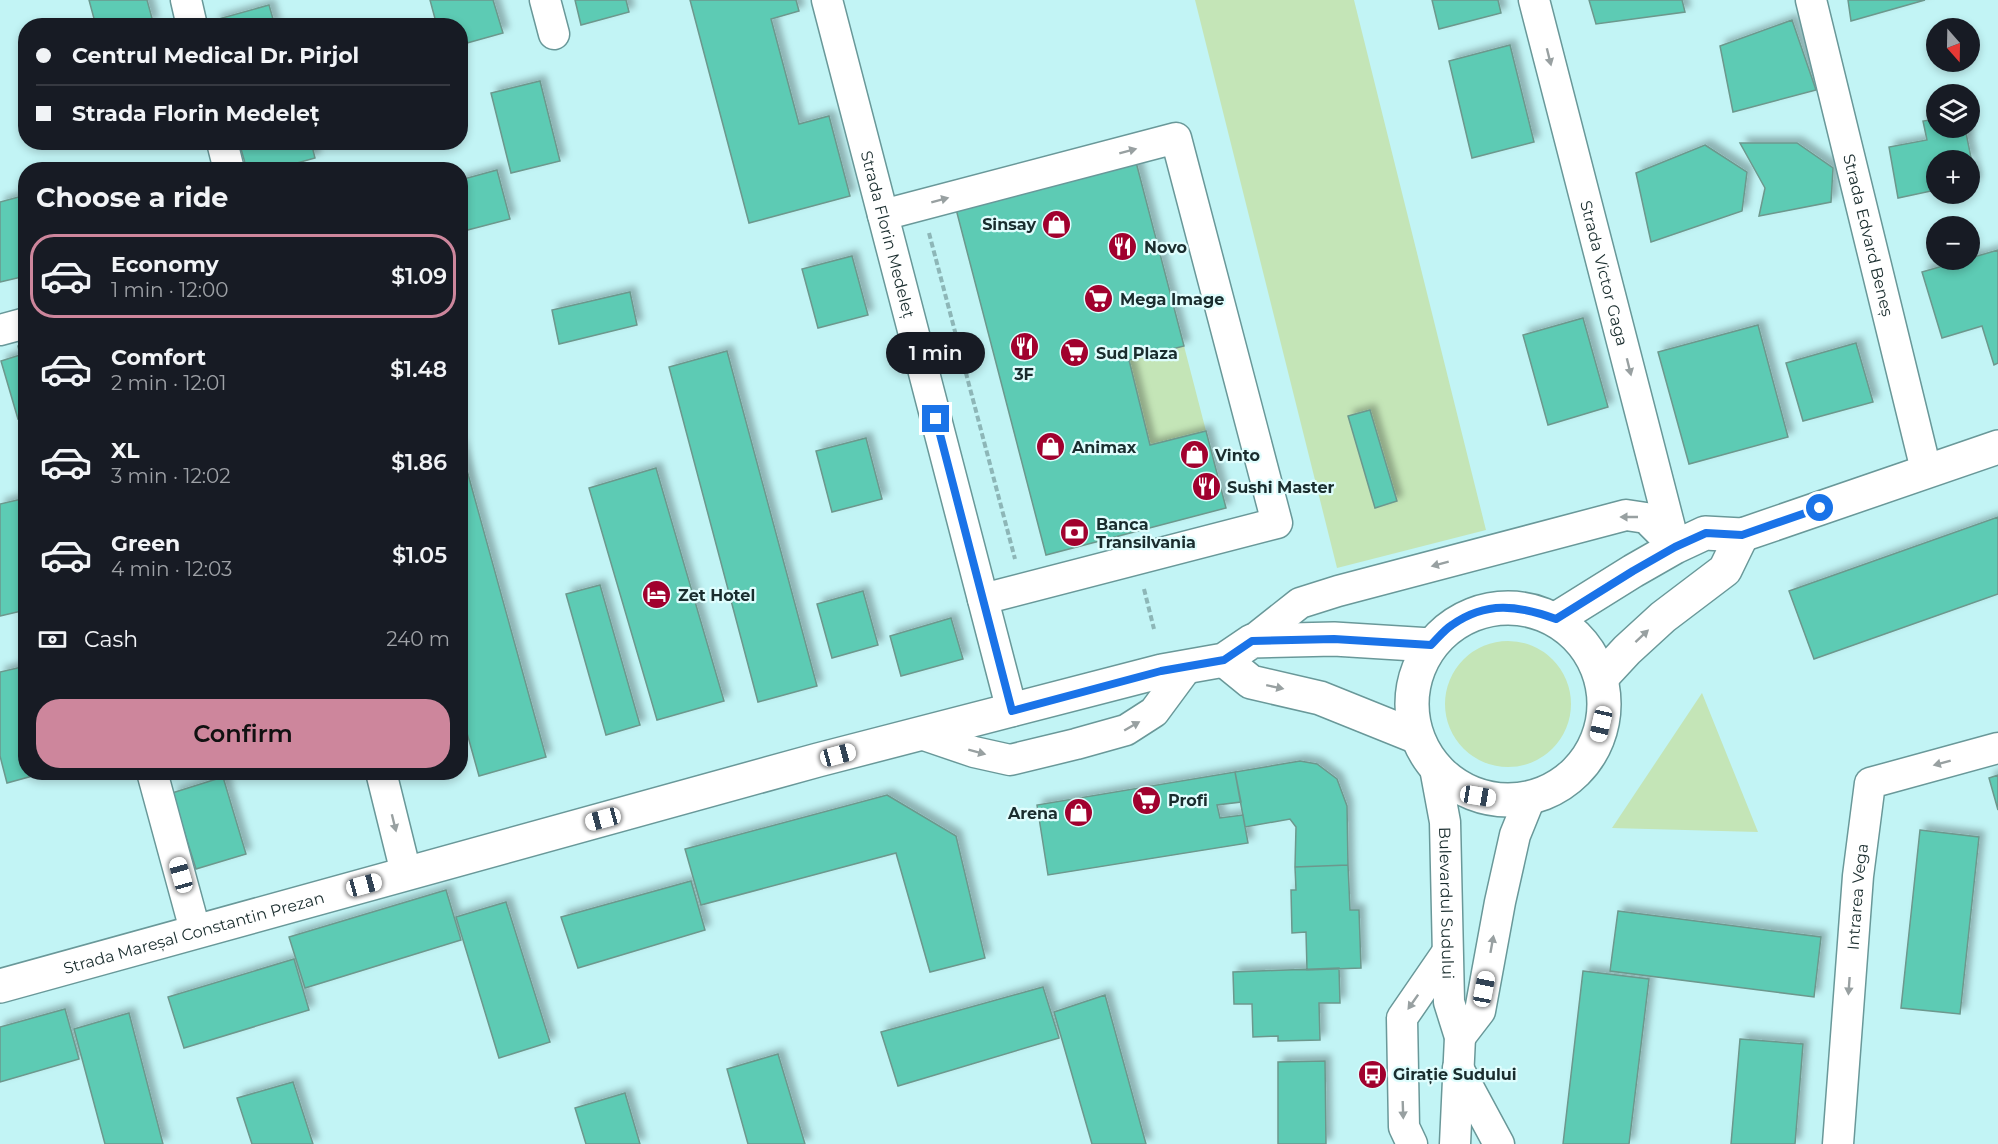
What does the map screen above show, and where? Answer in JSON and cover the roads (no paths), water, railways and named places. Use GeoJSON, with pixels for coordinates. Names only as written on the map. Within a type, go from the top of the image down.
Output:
{"type":"FeatureCollection","features":[{"type":"Feature","properties":{"kind":"main road"},"geometry":{"type":"LineString","coordinates":[[1556,619],[1675,547],[1706,533],[1742,535],[1998,447]]}},
{"type":"Feature","properties":{"kind":"main road"},"geometry":{"type":"LineString","coordinates":[[1601,678],[1627,650],[1664,617],[1725,570],[1742,535]]}},
{"type":"Feature","properties":{"kind":"main road"},"geometry":{"type":"LineString","coordinates":[[1502,607],[1530,610],[1556,619],[1576,635],[1592,655],[1601,678],[1605,709],[1598,739],[1582,766],[1558,786],[1530,798],[1504,800],[1478,796],[1455,784],[1435,768],[1424,753],[1417,737],[1411,705],[1416,674],[1431,645],[1451,626],[1475,613],[1502,607]]}},
{"type":"Feature","properties":{"kind":"main road"},"geometry":{"type":"LineString","coordinates":[[1252,641],[1334,639],[1431,645]]}},
{"type":"Feature","properties":{"kind":"main road","name":"Strada Mareșal Constantin Prezan"},"geometry":{"type":"LineString","coordinates":[[0,986],[195,930],[921,734],[1161,671],[1224,660],[1252,641]]}},
{"type":"Feature","properties":{"kind":"main road"},"geometry":{"type":"LineString","coordinates":[[1224,660],[1251,682],[1320,698],[1417,737]]}},
{"type":"Feature","properties":{"kind":"street"},"geometry":{"type":"LineString","coordinates":[[186,0],[190,18]]}},
{"type":"Feature","properties":{"kind":"street"},"geometry":{"type":"LineString","coordinates":[[545,0],[554,34]]}},
{"type":"Feature","properties":{"kind":"street","name":"Strada Florin Medeleț"},"geometry":{"type":"LineString","coordinates":[[827,0],[1012,711]]}},
{"type":"Feature","properties":{"kind":"street","name":"Strada Victor Gaga"},"geometry":{"type":"LineString","coordinates":[[1534,0],[1675,547]]}},
{"type":"Feature","properties":{"kind":"street","name":"Strada Edvard Beneș"},"geometry":{"type":"LineString","coordinates":[[1811,0],[1926,470]]}},
{"type":"Feature","properties":{"kind":"street"},"geometry":{"type":"LineString","coordinates":[[883,215],[1176,138],[1277,523],[983,599]]}},
{"type":"Feature","properties":{"kind":"street"},"geometry":{"type":"LineString","coordinates":[[0,330],[18,325]]}},
{"type":"Feature","properties":{"kind":"street"},"geometry":{"type":"LineString","coordinates":[[1252,641],[1300,603],[1626,515],[1646,518],[1675,547]]}},
{"type":"Feature","properties":{"kind":"street"},"geometry":{"type":"LineString","coordinates":[[921,734],[974,752],[1010,760],[1076,744],[1126,730],[1154,712],[1188,666]]}},
{"type":"Feature","properties":{"kind":"street","name":"Intrarea Vega"},"geometry":{"type":"LineString","coordinates":[[1838,1144],[1858,876],[1870,783],[1998,748]]}},
{"type":"Feature","properties":{"kind":"street","name":"Bulevardul Sudului"},"geometry":{"type":"LineString","coordinates":[[1435,768],[1445,822],[1446,954],[1449,1002],[1460,1037],[1455,1144]]}},
{"type":"Feature","properties":{"kind":"street"},"geometry":{"type":"LineString","coordinates":[[154,780],[195,930]]}},
{"type":"Feature","properties":{"kind":"street"},"geometry":{"type":"LineString","coordinates":[[383,780],[406,873]]}},
{"type":"Feature","properties":{"kind":"street"},"geometry":{"type":"LineString","coordinates":[[1460,1037],[1480,1011],[1515,835],[1530,798]]}},
{"type":"Feature","properties":{"kind":"street"},"geometry":{"type":"LineString","coordinates":[[1412,1144],[1404,1126],[1402,1018],[1446,954]]}},
{"type":"Feature","properties":{"kind":"street"},"geometry":{"type":"LineString","coordinates":[[1458,1068],[1499,1144]]}},
{"type":"Feature","properties":{"kind":"place","name":"Sinsay"},"geometry":{"type":"Point","coordinates":[1057,224]}},
{"type":"Feature","properties":{"kind":"place","name":"Novo"},"geometry":{"type":"Point","coordinates":[1123,247]}},
{"type":"Feature","properties":{"kind":"place","name":"Mega Image"},"geometry":{"type":"Point","coordinates":[1099,299]}},
{"type":"Feature","properties":{"kind":"place","name":"3F"},"geometry":{"type":"Point","coordinates":[1024,346]}},
{"type":"Feature","properties":{"kind":"place","name":"Sud Plaza"},"geometry":{"type":"Point","coordinates":[1075,353]}},
{"type":"Feature","properties":{"kind":"place","name":"Animax"},"geometry":{"type":"Point","coordinates":[1051,447]}},
{"type":"Feature","properties":{"kind":"place","name":"Vinto"},"geometry":{"type":"Point","coordinates":[1194,455]}},
{"type":"Feature","properties":{"kind":"place","name":"Sushi Master"},"geometry":{"type":"Point","coordinates":[1206,487]}},
{"type":"Feature","properties":{"kind":"place","name":"Banca Transilvania"},"geometry":{"type":"Point","coordinates":[1075,533]}},
{"type":"Feature","properties":{"kind":"place","name":"Zet Hotel"},"geometry":{"type":"Point","coordinates":[657,595]}},
{"type":"Feature","properties":{"kind":"place","name":"Profi"},"geometry":{"type":"Point","coordinates":[1147,800]}},
{"type":"Feature","properties":{"kind":"place","name":"Arena"},"geometry":{"type":"Point","coordinates":[1079,813]}},
{"type":"Feature","properties":{"kind":"place","name":"Girație Sudului"},"geometry":{"type":"Point","coordinates":[1372,1074]}}]}
